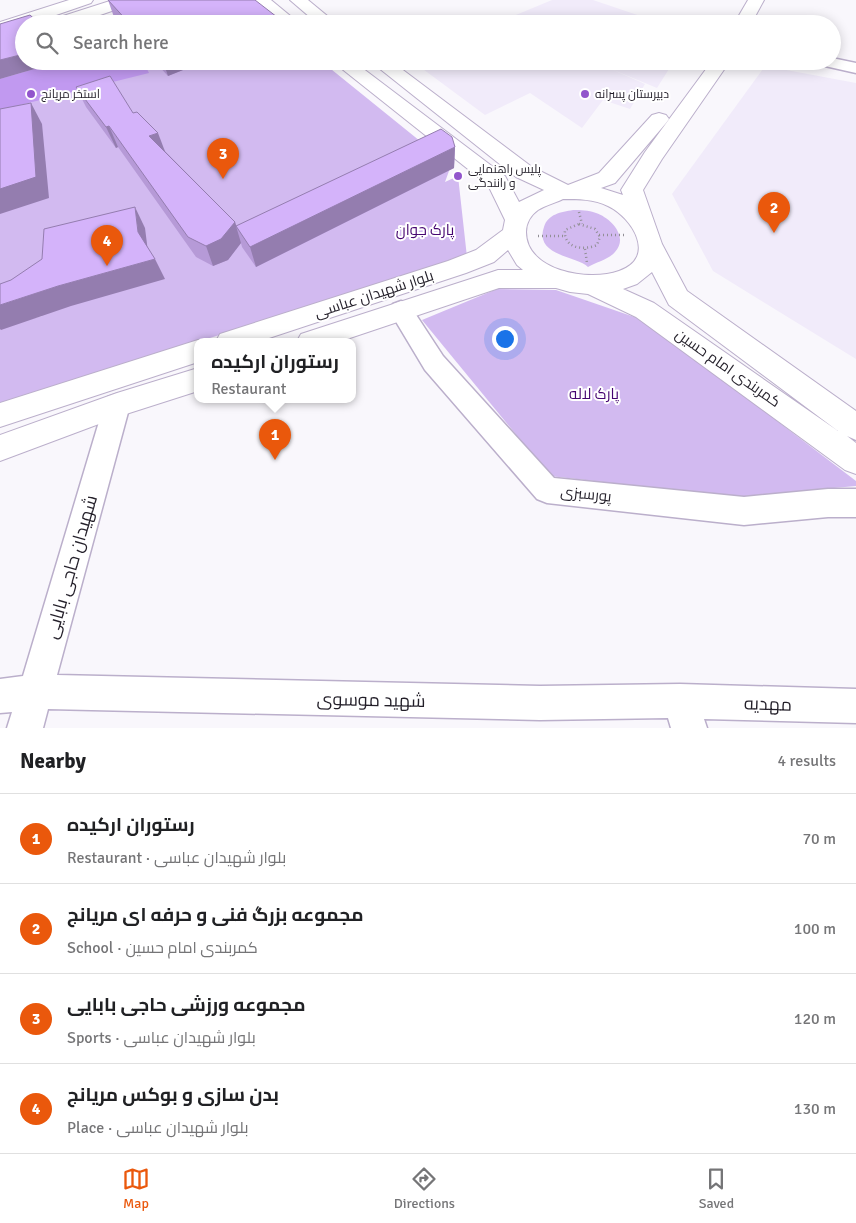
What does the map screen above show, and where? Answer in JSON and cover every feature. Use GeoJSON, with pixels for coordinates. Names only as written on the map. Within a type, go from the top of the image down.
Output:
{"type":"FeatureCollection","features":[{"type":"Feature","properties":{"kind":"main road"},"geometry":{"type":"LineString","coordinates":[[39,15],[85,0]]}},
{"type":"Feature","properties":{"kind":"main road"},"geometry":{"type":"LineString","coordinates":[[85,15],[129,0]]}},
{"type":"Feature","properties":{"kind":"main road"},"geometry":{"type":"LineString","coordinates":[[261,0],[280,15]]}},
{"type":"Feature","properties":{"kind":"main road"},"geometry":{"type":"LineString","coordinates":[[298,0],[318,15]]}},
{"type":"Feature","properties":{"kind":"main road"},"geometry":{"type":"LineString","coordinates":[[747,15],[756,0]]}},
{"type":"Feature","properties":{"kind":"main road"},"geometry":{"type":"LineString","coordinates":[[0,28],[15,23]]}},
{"type":"Feature","properties":{"kind":"main road"},"geometry":{"type":"LineString","coordinates":[[0,43],[15,38]]}},
{"type":"Feature","properties":{"kind":"main road"},"geometry":{"type":"LineString","coordinates":[[353,70],[497,181],[525,230],[518,250],[530,264],[548,276],[570,284],[588,277],[617,283],[635,274],[647,262],[636,234],[632,190],[645,166],[697,99],[715,70]]}},
{"type":"Feature","properties":{"kind":"main road"},"geometry":{"type":"LineString","coordinates":[[390,70],[524,172],[571,197],[603,196],[623,204],[639,216],[636,234]]}},
{"type":"Feature","properties":{"kind":"main road"},"geometry":{"type":"LineString","coordinates":[[571,197],[607,178],[673,103],[694,70]]}},
{"type":"Feature","properties":{"kind":"main road","name":"بلوار شهیدان عباسی"},"geometry":{"type":"LineString","coordinates":[[238,338],[458,267],[485,256],[525,230],[524,208],[541,197],[571,197]]}},
{"type":"Feature","properties":{"kind":"main road","name":"کمربندی امام حسین"},"geometry":{"type":"LineString","coordinates":[[636,234],[678,298],[856,427]]}},
{"type":"Feature","properties":{"kind":"main road","name":"کمربندی امام حسین"},"geometry":{"type":"LineString","coordinates":[[588,277],[645,310],[856,460]]}},
{"type":"Feature","properties":{"kind":"main road","name":"بلوار شهیدان عباسی"},"geometry":{"type":"LineString","coordinates":[[319,338],[498,279],[556,279]]}},
{"type":"Feature","properties":{"kind":"main road"},"geometry":{"type":"LineString","coordinates":[[0,415],[194,352]]}},
{"type":"Feature","properties":{"kind":"main road"},"geometry":{"type":"LineString","coordinates":[[0,448],[117,405],[194,381]]}},
{"type":"Feature","properties":{"kind":"street"},"geometry":{"type":"LineString","coordinates":[[841,65],[856,68]]}},
{"type":"Feature","properties":{"kind":"street","name":"پورسبزی"},"geometry":{"type":"LineString","coordinates":[[401,310],[434,363],[547,490],[744,511],[828,503],[856,503]]}},
{"type":"Feature","properties":{"kind":"street","name":"شهیدان حاجی بابایی"},"geometry":{"type":"LineString","coordinates":[[25,728],[117,405]]}},
{"type":"Feature","properties":{"kind":"street","name":"شهید موسوی"},"geometry":{"type":"LineString","coordinates":[[0,696],[34,692],[540,703],[684,715]]}},
{"type":"Feature","properties":{"kind":"street","name":"مهدیه"},"geometry":{"type":"LineString","coordinates":[[684,715],[856,706]]}},
{"type":"Feature","properties":{"kind":"path"},"geometry":{"type":"LineString","coordinates":[[571,197],[582,224]]}},
{"type":"Feature","properties":{"kind":"path"},"geometry":{"type":"LineString","coordinates":[[525,230],[564,236],[571,245],[585,249],[597,245],[600,241],[595,229],[582,224],[569,227],[565,230],[564,236]]}},
{"type":"Feature","properties":{"kind":"path"},"geometry":{"type":"LineString","coordinates":[[525,230],[538,241]]}},
{"type":"Feature","properties":{"kind":"path"},"geometry":{"type":"LineString","coordinates":[[599,235],[636,234]]}},
{"type":"Feature","properties":{"kind":"path"},"geometry":{"type":"LineString","coordinates":[[626,241],[636,234]]}},
{"type":"Feature","properties":{"kind":"path"},"geometry":{"type":"LineString","coordinates":[[585,249],[588,277]]}},
{"type":"Feature","properties":{"kind":"shaded area"},"geometry":{"type":"Polygon","coordinates":[[[552,0],[593,0],[637,15],[516,15],[552,0]]]}},
{"type":"Feature","properties":{"kind":"shaded area","name":"استخر مریانج"},"geometry":{"type":"Polygon","coordinates":[[[31,70],[148,70],[149,73],[0,110],[0,79],[31,70]]]}},
{"type":"Feature","properties":{"kind":"shaded area","name":"دبیرستان پسرانه"},"geometry":{"type":"Polygon","coordinates":[[[424,70],[613,70],[645,84],[630,109],[603,100],[582,128],[530,93],[485,115],[424,70]]]}},
{"type":"Feature","properties":{"kind":"shaded area","name":"دبیرستان پسرانه"},"geometry":{"type":"Polygon","coordinates":[[[613,70],[668,70],[657,88],[613,70]]]}},
{"type":"Feature","properties":{"kind":"shaded area"},"geometry":{"type":"Polygon","coordinates":[[[762,70],[786,70],[856,83],[856,359],[713,271],[672,194],[762,70]]]}},
{"type":"Feature","properties":{"kind":"green space","name":"پارک جوان"},"geometry":{"type":"Polygon","coordinates":[[[0,56],[15,59],[15,70],[332,70],[441,158],[449,171],[445,182],[458,176],[467,257],[210,338],[194,338],[194,343],[0,404],[0,327],[42,316],[0,323],[0,56]]]}},
{"type":"Feature","properties":{"kind":"green space"},"geometry":{"type":"Polygon","coordinates":[[[573,210],[602,215],[612,224],[619,234],[620,240],[619,246],[612,255],[588,267],[583,263],[558,254],[545,244],[543,237],[544,227],[549,219],[560,213],[573,210]]]}},
{"type":"Feature","properties":{"kind":"green space","name":"پارک لاله"},"geometry":{"type":"Polygon","coordinates":[[[497,289],[556,290],[646,321],[856,481],[856,486],[735,497],[550,476],[422,320],[497,289]]]}},
{"type":"Feature","properties":{"kind":"building"},"geometry":{"type":"Polygon","coordinates":[[[108,0],[255,0],[274,15],[122,15],[108,0]]]}},
{"type":"Feature","properties":{"kind":"building"},"geometry":{"type":"Polygon","coordinates":[[[15,20],[15,56],[0,60],[0,24],[15,20]]]}},
{"type":"Feature","properties":{"kind":"building"},"geometry":{"type":"Polygon","coordinates":[[[110,76],[133,113],[137,112],[158,133],[149,136],[235,222],[221,239],[206,246],[188,237],[109,126],[106,127],[76,87],[110,76]]]}},
{"type":"Feature","properties":{"kind":"building"},"geometry":{"type":"Polygon","coordinates":[[[31,103],[36,177],[0,189],[0,109],[31,103]]]}},
{"type":"Feature","properties":{"kind":"building"},"geometry":{"type":"Polygon","coordinates":[[[441,129],[452,137],[455,147],[250,247],[236,226],[441,129]]]}},
{"type":"Feature","properties":{"kind":"building"},"geometry":{"type":"Polygon","coordinates":[[[135,207],[138,232],[155,259],[58,286],[0,305],[0,284],[11,280],[42,259],[44,229],[135,207]]]}},
{"type":"Feature","properties":{"kind":"place","name":"استخر مریانج"},"geometry":{"type":"Point","coordinates":[31,94]}},
{"type":"Feature","properties":{"kind":"place","name":"دبیرستان پسرانه"},"geometry":{"type":"Point","coordinates":[585,94]}},
{"type":"Feature","properties":{"kind":"place","name":"پلیس راهنمایی و رانندگی"},"geometry":{"type":"Point","coordinates":[458,176]}},
{"type":"Feature","properties":{"kind":"place","name":"مجموعه ورزشی حاجی بابایی"},"geometry":{"type":"Point","coordinates":[223,179]}},
{"type":"Feature","properties":{"kind":"place","name":"مجموعه بزرگ فنی و حرفه ای مریانج"},"geometry":{"type":"Point","coordinates":[774,233]}},
{"type":"Feature","properties":{"kind":"place","name":"بدن سازی و بوکس مریانج"},"geometry":{"type":"Point","coordinates":[107,266]}},
{"type":"Feature","properties":{"kind":"place","name":"رستوران ارکیده"},"geometry":{"type":"Point","coordinates":[275,460]}}]}
